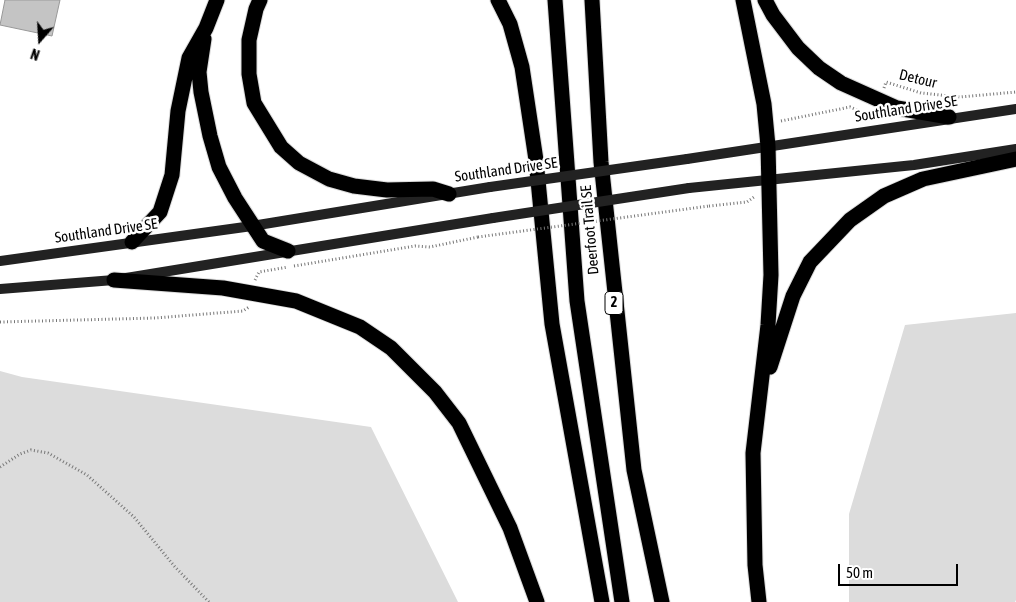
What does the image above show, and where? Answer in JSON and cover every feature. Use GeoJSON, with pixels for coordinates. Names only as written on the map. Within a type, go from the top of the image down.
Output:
{"type":"FeatureCollection","features":[{"type":"Feature","properties":{"kind":"highway"},"geometry":{"type":"LineString","coordinates":[[132,242],[160,212],[172,175],[178,111],[189,58],[206,28],[217,0]]}},
{"type":"Feature","properties":{"kind":"highway"},"geometry":{"type":"LineString","coordinates":[[260,0],[248,40],[249,74],[254,103],[280,147],[299,163],[329,179],[354,186],[386,190],[433,189],[449,194]]}},
{"type":"Feature","properties":{"kind":"highway"},"geometry":{"type":"LineString","coordinates":[[498,0],[510,24],[522,67],[536,160],[552,324],[602,602]]}},
{"type":"Feature","properties":{"kind":"highway","name":"Deerfoot Trail SE"},"geometry":{"type":"LineString","coordinates":[[555,0],[577,301],[622,602]]}},
{"type":"Feature","properties":{"kind":"highway","name":"Deerfoot Trail SE"},"geometry":{"type":"LineString","coordinates":[[592,0],[601,162],[626,404],[634,470],[662,602]]}},
{"type":"Feature","properties":{"kind":"highway"},"geometry":{"type":"LineString","coordinates":[[743,0],[764,104],[768,146],[771,275],[754,453],[755,565],[759,602]]}},
{"type":"Feature","properties":{"kind":"highway"},"geometry":{"type":"LineString","coordinates":[[765,0],[773,15],[798,48],[818,68],[841,83],[897,108],[949,117]]}},
{"type":"Feature","properties":{"kind":"highway"},"geometry":{"type":"LineString","coordinates":[[206,28],[200,72],[201,92],[210,136],[220,167],[252,226],[263,240],[288,251]]}},
{"type":"Feature","properties":{"kind":"highway"},"geometry":{"type":"LineString","coordinates":[[760,399],[793,296],[810,262],[850,220],[884,196],[922,179],[1016,159]]}},
{"type":"Feature","properties":{"kind":"highway"},"geometry":{"type":"LineString","coordinates":[[114,280],[238,290],[296,301],[360,327],[390,348],[435,392],[459,423],[510,528],[537,602]]}},
{"type":"Feature","properties":{"kind":"main road","name":"Southland Drive SE"},"geometry":{"type":"LineString","coordinates":[[0,261],[252,226],[490,187],[687,159],[949,117],[1016,109]]}},
{"type":"Feature","properties":{"kind":"main road"},"geometry":{"type":"LineString","coordinates":[[0,289],[114,280],[689,188],[768,178],[914,165],[1016,150]]}},
{"type":"Feature","properties":{"kind":"path","name":"Detour"},"geometry":{"type":"LineString","coordinates":[[882,92],[886,82],[921,93],[942,96],[960,97],[1016,92]]}},
{"type":"Feature","properties":{"kind":"path"},"geometry":{"type":"LineString","coordinates":[[778,122],[850,107],[864,113],[872,110]]}},
{"type":"Feature","properties":{"kind":"path"},"geometry":{"type":"LineString","coordinates":[[255,281],[259,272],[414,246],[430,247],[478,237],[747,202],[756,195]]}},
{"type":"Feature","properties":{"kind":"path"},"geometry":{"type":"LineString","coordinates":[[0,322],[155,318],[243,311],[252,305]]}},
{"type":"Feature","properties":{"kind":"path"},"geometry":{"type":"LineString","coordinates":[[0,467],[20,454],[31,450],[48,453],[87,474],[134,517],[175,567],[209,602]]}},
{"type":"Feature","properties":{"kind":"shaded area"},"geometry":{"type":"Polygon","coordinates":[[[1016,313],[1015,602],[849,602],[849,514],[905,325],[1016,313]]]}},
{"type":"Feature","properties":{"kind":"shaded area"},"geometry":{"type":"Polygon","coordinates":[[[0,371],[22,377],[371,427],[458,602],[0,602],[0,371]]]}},
{"type":"Feature","properties":{"kind":"building"},"geometry":{"type":"Polygon","coordinates":[[[5,0],[60,0],[52,36],[0,25],[5,0]]]}}]}
